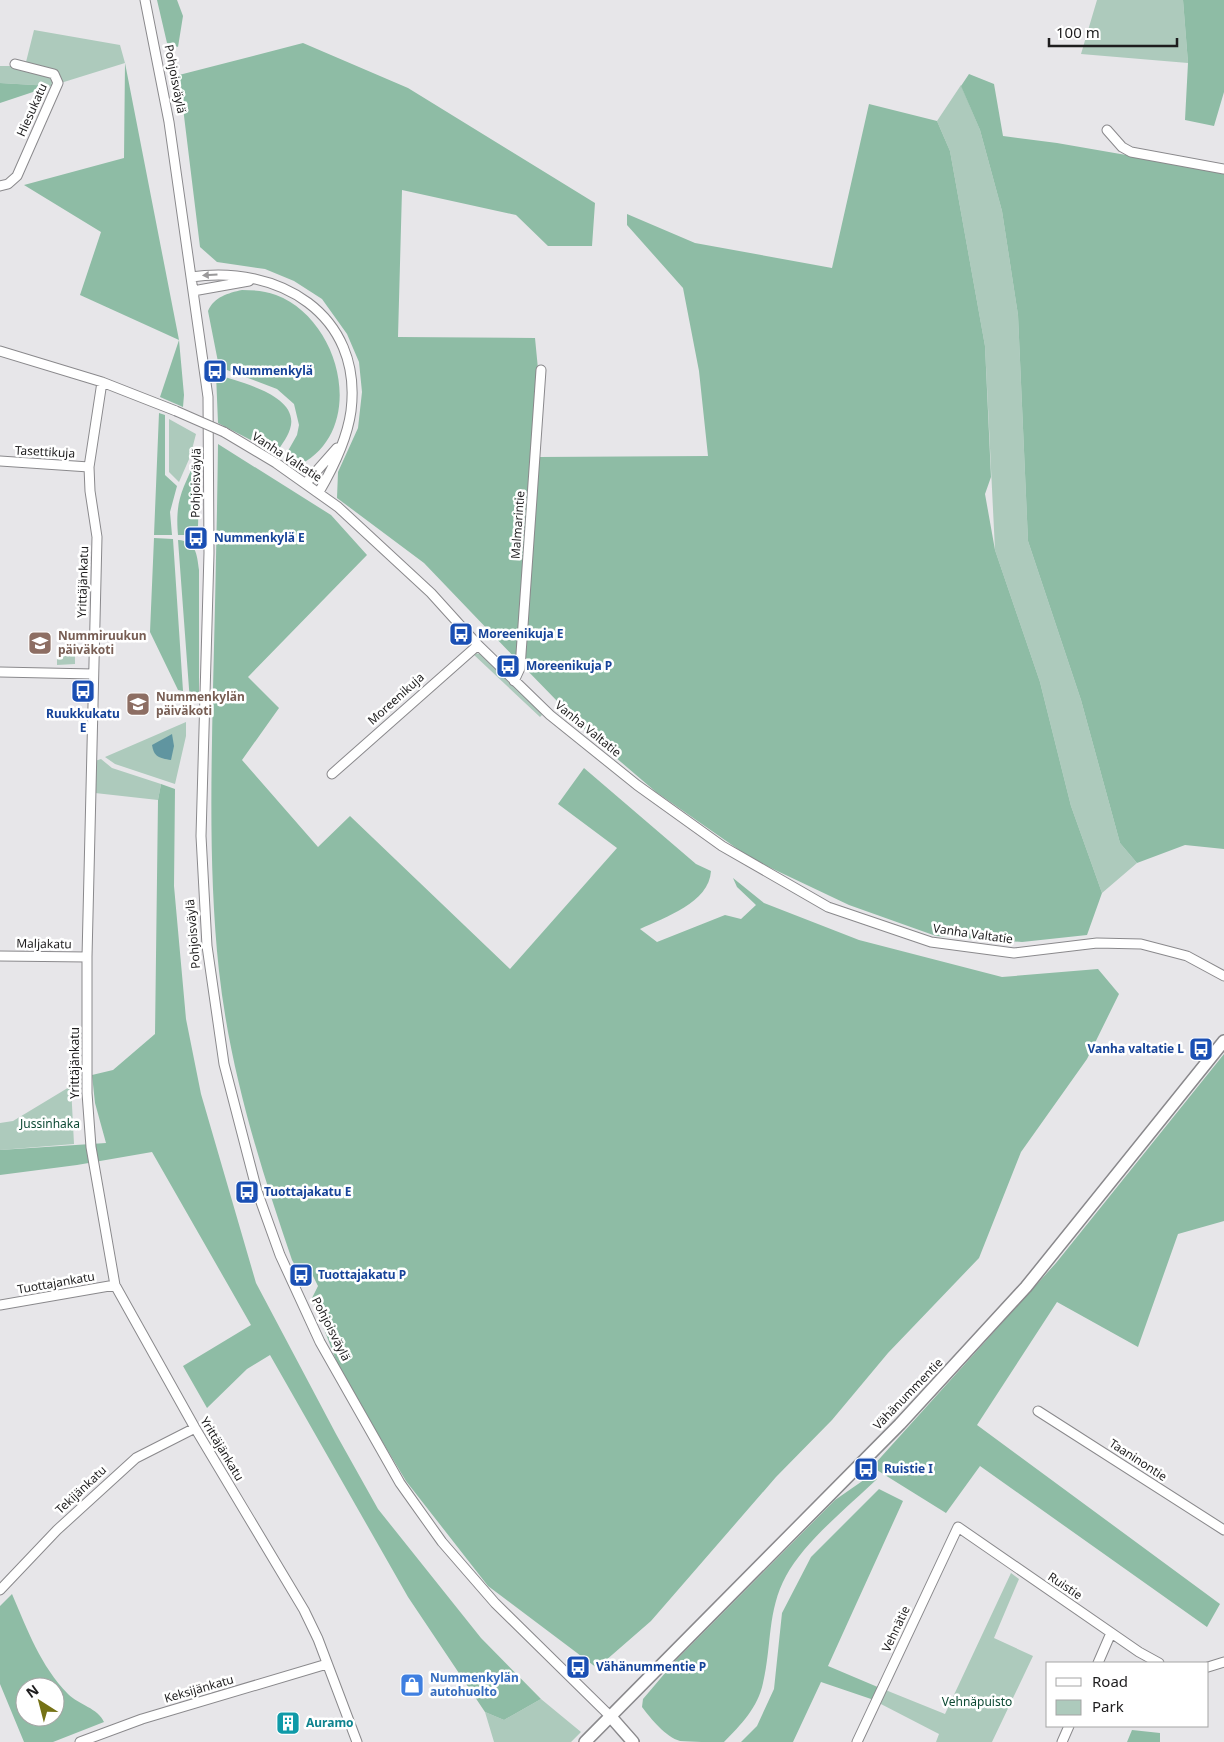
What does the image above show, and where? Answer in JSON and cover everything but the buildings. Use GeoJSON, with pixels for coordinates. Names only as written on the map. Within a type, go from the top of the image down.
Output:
{"type":"FeatureCollection","features":[{"type":"Feature","properties":{"kind":"main road","name":"Vähänummentie"},"geometry":{"type":"LineString","coordinates":[[585,1742],[900,1424],[1026,1287],[1224,1041]]}},
{"type":"Feature","properties":{"kind":"main road","name":"Pohjoisväylä"},"geometry":{"type":"LineString","coordinates":[[611,1717],[633,1742]]}},
{"type":"Feature","properties":{"kind":"street","name":"Pohjoisväylä"},"geometry":{"type":"LineString","coordinates":[[145,0],[169,122],[208,397],[210,445],[201,836],[203,900],[214,1001],[224,1064],[257,1191],[280,1255],[320,1342],[400,1483],[442,1542],[495,1603],[611,1717]]}},
{"type":"Feature","properties":{"kind":"street","name":"Hiesukatu"},"geometry":{"type":"LineString","coordinates":[[0,186],[8,184],[16,176],[58,83],[54,74],[15,64]]}},
{"type":"Feature","properties":{"kind":"street"},"geometry":{"type":"LineString","coordinates":[[1107,130],[1122,147],[1131,152],[1224,169]]}},
{"type":"Feature","properties":{"kind":"street"},"geometry":{"type":"LineString","coordinates":[[191,278],[228,275],[264,282],[292,291],[307,300],[322,313],[340,341],[351,376],[351,412],[347,430],[319,492]]}},
{"type":"Feature","properties":{"kind":"street"},"geometry":{"type":"LineString","coordinates":[[193,291],[244,282],[264,282]]}},
{"type":"Feature","properties":{"kind":"street","name":"Vanha Valtatie"},"geometry":{"type":"LineString","coordinates":[[0,351],[102,382],[176,411],[224,432],[306,483],[362,528],[431,593],[478,645],[550,715],[637,785],[722,846],[828,907],[931,942],[1014,952],[1097,943],[1141,944],[1186,956],[1224,976]]}},
{"type":"Feature","properties":{"kind":"street","name":"Malmarintie"},"geometry":{"type":"LineString","coordinates":[[514,681],[520,668],[540,370]]}},
{"type":"Feature","properties":{"kind":"street","name":"Yrittäjänkatu"},"geometry":{"type":"LineString","coordinates":[[102,382],[89,467],[90,491],[97,537],[87,957],[87,1093],[90,1140],[115,1285],[195,1428],[304,1610],[357,1742]]}},
{"type":"Feature","properties":{"kind":"street"},"geometry":{"type":"LineString","coordinates":[[306,483],[333,453],[347,430]]}},
{"type":"Feature","properties":{"kind":"street","name":"Tasettikuja"},"geometry":{"type":"LineString","coordinates":[[0,462],[89,467]]}},
{"type":"Feature","properties":{"kind":"street","name":"Moreenikuja"},"geometry":{"type":"LineString","coordinates":[[332,774],[478,645]]}},
{"type":"Feature","properties":{"kind":"street"},"geometry":{"type":"LineString","coordinates":[[0,672],[93,674]]}},
{"type":"Feature","properties":{"kind":"street","name":"Maljakatu"},"geometry":{"type":"LineString","coordinates":[[0,956],[87,957]]}},
{"type":"Feature","properties":{"kind":"street","name":"Tuottajankatu"},"geometry":{"type":"LineString","coordinates":[[0,1306],[115,1285]]}},
{"type":"Feature","properties":{"kind":"street","name":"Taaninontie"},"geometry":{"type":"LineString","coordinates":[[1038,1411],[1224,1530]]}},
{"type":"Feature","properties":{"kind":"street","name":"Tekijänkatu"},"geometry":{"type":"LineString","coordinates":[[0,1590],[57,1530],[136,1458],[195,1428]]}},
{"type":"Feature","properties":{"kind":"street","name":"Ruistie"},"geometry":{"type":"LineString","coordinates":[[958,1527],[1111,1633],[1157,1662]]}},
{"type":"Feature","properties":{"kind":"street","name":"Vehnätie"},"geometry":{"type":"LineString","coordinates":[[857,1742],[958,1527]]}},
{"type":"Feature","properties":{"kind":"street"},"geometry":{"type":"LineString","coordinates":[[1098,1662],[1111,1633]]}},
{"type":"Feature","properties":{"kind":"street"},"geometry":{"type":"LineString","coordinates":[[1209,1667],[1224,1662]]}},
{"type":"Feature","properties":{"kind":"street","name":"Keksijänkatu"},"geometry":{"type":"LineString","coordinates":[[80,1742],[142,1719],[327,1664]]}},
{"type":"Feature","properties":{"kind":"street"},"geometry":{"type":"LineString","coordinates":[[1062,1742],[1069,1727]]}},
{"type":"Feature","properties":{"kind":"green space"},"geometry":{"type":"Polygon","coordinates":[[[157,0],[177,0],[183,16],[178,47],[167,43],[157,0]]]}},
{"type":"Feature","properties":{"kind":"green space"},"geometry":{"type":"Polygon","coordinates":[[[1097,0],[1183,0],[1188,63],[1081,54],[1097,0]]]}},
{"type":"Feature","properties":{"kind":"green space"},"geometry":{"type":"Polygon","coordinates":[[[1183,0],[1224,0],[1224,92],[1214,126],[1185,120],[1188,63],[1183,0]]]}},
{"type":"Feature","properties":{"kind":"green space"},"geometry":{"type":"Polygon","coordinates":[[[34,30],[120,45],[125,63],[51,86],[0,83],[0,66],[25,66],[34,30]]]}},
{"type":"Feature","properties":{"kind":"green space"},"geometry":{"type":"Polygon","coordinates":[[[303,43],[408,88],[595,203],[592,246],[548,246],[516,215],[402,190],[398,337],[535,338],[538,369],[517,660],[424,563],[337,498],[338,472],[358,428],[362,392],[359,362],[347,334],[322,299],[294,281],[265,269],[217,262],[200,247],[179,75],[303,43]]]}},
{"type":"Feature","properties":{"kind":"green space"},"geometry":{"type":"Polygon","coordinates":[[[125,63],[179,340],[80,295],[101,232],[24,185],[124,158],[125,63]]]}},
{"type":"Feature","properties":{"kind":"green space"},"geometry":{"type":"Polygon","coordinates":[[[969,74],[994,84],[1003,136],[1057,143],[1224,172],[1224,849],[1185,845],[1137,863],[1120,843],[1081,700],[1028,541],[1018,315],[1002,211],[980,130],[961,86],[969,74]]]}},
{"type":"Feature","properties":{"kind":"green space"},"geometry":{"type":"Polygon","coordinates":[[[0,83],[51,86],[0,103],[0,83]]]}},
{"type":"Feature","properties":{"kind":"green space"},"geometry":{"type":"Polygon","coordinates":[[[961,85],[980,130],[1002,211],[1018,315],[1028,541],[1081,700],[1120,843],[1137,863],[1102,893],[1071,806],[1040,682],[995,550],[985,346],[950,151],[937,121],[961,85]]]}},
{"type":"Feature","properties":{"kind":"green space"},"geometry":{"type":"Polygon","coordinates":[[[869,104],[937,121],[950,151],[985,346],[991,477],[985,494],[995,550],[1040,682],[1071,806],[1102,893],[1087,935],[1022,942],[936,936],[849,905],[752,859],[656,792],[594,739],[523,666],[539,457],[708,456],[699,371],[683,288],[627,225],[627,214],[695,243],[832,268],[869,104]]]}},
{"type":"Feature","properties":{"kind":"green space"},"geometry":{"type":"Polygon","coordinates":[[[242,290],[276,295],[299,308],[318,328],[331,352],[338,378],[339,405],[333,430],[318,451],[295,467],[284,458],[297,435],[299,425],[294,404],[277,389],[219,367],[208,311],[218,299],[227,294],[242,290]]]}},
{"type":"Feature","properties":{"kind":"green space"},"geometry":{"type":"Polygon","coordinates":[[[179,340],[184,395],[183,407],[160,397],[179,340]]]}},
{"type":"Feature","properties":{"kind":"green space"},"geometry":{"type":"Polygon","coordinates":[[[216,374],[251,385],[275,397],[284,405],[290,414],[291,425],[287,436],[276,453],[218,423],[216,374]]]}},
{"type":"Feature","properties":{"kind":"green space"},"geometry":{"type":"Polygon","coordinates":[[[159,413],[165,415],[165,475],[177,486],[170,512],[172,535],[154,535],[159,413]]]}},
{"type":"Feature","properties":{"kind":"green space"},"geometry":{"type":"Polygon","coordinates":[[[169,419],[196,434],[190,457],[179,482],[169,472],[169,419]]]}},
{"type":"Feature","properties":{"kind":"green space"},"geometry":{"type":"Polygon","coordinates":[[[218,444],[331,515],[367,555],[248,677],[279,708],[242,760],[318,847],[350,816],[510,969],[617,848],[558,804],[584,768],[696,864],[711,871],[703,892],[694,900],[673,914],[640,929],[657,942],[725,915],[741,919],[756,905],[737,887],[733,878],[764,903],[859,940],[1002,977],[1098,969],[1119,994],[1087,1059],[1021,1152],[979,1258],[888,1353],[832,1420],[776,1477],[651,1621],[597,1668],[488,1586],[406,1481],[341,1373],[312,1298],[318,1286],[311,1272],[297,1269],[292,1260],[258,1154],[238,1082],[224,1008],[216,936],[212,865],[212,724],[218,444]]]}},
{"type":"Feature","properties":{"kind":"green space"},"geometry":{"type":"Polygon","coordinates":[[[196,460],[200,460],[198,526],[191,535],[178,535],[179,504],[196,460]]]}},
{"type":"Feature","properties":{"kind":"green space"},"geometry":{"type":"Polygon","coordinates":[[[154,538],[173,539],[183,691],[178,690],[150,632],[154,538]]]}},
{"type":"Feature","properties":{"kind":"green space"},"geometry":{"type":"Polygon","coordinates":[[[178,540],[189,543],[192,546],[196,554],[199,570],[199,697],[193,702],[190,702],[178,540]]]}},
{"type":"Feature","properties":{"kind":"green space"},"geometry":{"type":"Polygon","coordinates":[[[75,651],[75,664],[57,665],[57,652],[75,651]]]}},
{"type":"Feature","properties":{"kind":"green space"},"geometry":{"type":"Polygon","coordinates":[[[473,654],[480,654],[542,715],[540,717],[473,654]]]}},
{"type":"Feature","properties":{"kind":"green space"},"geometry":{"type":"Polygon","coordinates":[[[186,722],[186,736],[175,784],[115,764],[105,757],[186,722]]]}},
{"type":"Feature","properties":{"kind":"green space"},"geometry":{"type":"Polygon","coordinates":[[[101,759],[112,768],[161,784],[158,800],[95,793],[95,761],[101,759]]]}},
{"type":"Feature","properties":{"kind":"green space"},"geometry":{"type":"Polygon","coordinates":[[[161,784],[175,789],[174,886],[186,1019],[201,1094],[256,1283],[378,1509],[481,1638],[541,1699],[504,1720],[485,1712],[408,1597],[270,1355],[247,1369],[207,1408],[183,1366],[251,1325],[152,1152],[77,1165],[0,1175],[0,1150],[106,1143],[95,1103],[92,1075],[113,1070],[155,1034],[158,800],[161,784]]]}},
{"type":"Feature","properties":{"kind":"green space"},"geometry":{"type":"Polygon","coordinates":[[[1224,1054],[1224,1221],[1178,1234],[1138,1347],[1057,1302],[977,1425],[1220,1604],[1207,1627],[980,1466],[946,1513],[872,1467],[1056,1263],[1224,1054]]]}},
{"type":"Feature","properties":{"kind":"green space","name":"Jussinhaka"},"geometry":{"type":"Polygon","coordinates":[[[71,1086],[74,1144],[0,1150],[0,1123],[13,1121],[71,1086]]]}},
{"type":"Feature","properties":{"kind":"green space"},"geometry":{"type":"Polygon","coordinates":[[[871,1475],[877,1479],[815,1537],[786,1576],[780,1589],[773,1615],[761,1692],[753,1708],[742,1722],[724,1742],[680,1741],[664,1732],[642,1707],[643,1699],[677,1659],[835,1500],[871,1475]]]}},
{"type":"Feature","properties":{"kind":"green space"},"geometry":{"type":"Polygon","coordinates":[[[879,1489],[903,1501],[828,1666],[880,1688],[874,1700],[821,1682],[793,1742],[741,1742],[757,1726],[774,1689],[782,1613],[811,1557],[879,1489]]]}},
{"type":"Feature","properties":{"kind":"green space","name":"Vehnäpuisto"},"geometry":{"type":"Polygon","coordinates":[[[1011,1573],[1019,1579],[994,1638],[1033,1656],[992,1742],[936,1742],[939,1734],[877,1702],[883,1689],[945,1714],[1011,1573]]]}},
{"type":"Feature","properties":{"kind":"green space"},"geometry":{"type":"Polygon","coordinates":[[[12,1594],[29,1634],[54,1677],[15,1677],[15,1720],[0,1684],[0,1606],[12,1594]]]}},
{"type":"Feature","properties":{"kind":"green space"},"geometry":{"type":"Polygon","coordinates":[[[65,1691],[77,1701],[97,1713],[104,1722],[53,1742],[24,1742],[18,1727],[65,1727],[65,1691]]]}},
{"type":"Feature","properties":{"kind":"green space"},"geometry":{"type":"Polygon","coordinates":[[[541,1699],[581,1732],[571,1742],[494,1742],[485,1712],[504,1720],[541,1699]]]}},
{"type":"Feature","properties":{"kind":"green space"},"geometry":{"type":"Polygon","coordinates":[[[1132,1730],[1160,1733],[1160,1742],[1127,1742],[1132,1730]]]}},
{"type":"Feature","properties":{"kind":"water"},"geometry":{"type":"Polygon","coordinates":[[[172,734],[174,746],[171,760],[163,759],[154,752],[152,745],[172,734]]]}},
{"type":"Feature","properties":{"kind":"place","name":"Nummenkylä"},"geometry":{"type":"Point","coordinates":[215,371]}},
{"type":"Feature","properties":{"kind":"place","name":"Nummenkylä E"},"geometry":{"type":"Point","coordinates":[196,538]}},
{"type":"Feature","properties":{"kind":"place","name":"Moreenikuja E"},"geometry":{"type":"Point","coordinates":[461,634]}},
{"type":"Feature","properties":{"kind":"place","name":"Nummiruukun päiväkoti"},"geometry":{"type":"Point","coordinates":[40,643]}},
{"type":"Feature","properties":{"kind":"place","name":"Moreenikuja P"},"geometry":{"type":"Point","coordinates":[508,666]}},
{"type":"Feature","properties":{"kind":"place","name":"Ruukkukatu E"},"geometry":{"type":"Point","coordinates":[83,691]}},
{"type":"Feature","properties":{"kind":"place","name":"Nummenkylän päiväkoti"},"geometry":{"type":"Point","coordinates":[138,704]}},
{"type":"Feature","properties":{"kind":"place","name":"Vanha valtatie L"},"geometry":{"type":"Point","coordinates":[1201,1049]}},
{"type":"Feature","properties":{"kind":"place","name":"Tuottajakatu E"},"geometry":{"type":"Point","coordinates":[247,1192]}},
{"type":"Feature","properties":{"kind":"place","name":"Tuottajakatu P"},"geometry":{"type":"Point","coordinates":[301,1275]}},
{"type":"Feature","properties":{"kind":"place","name":"Ruistie I"},"geometry":{"type":"Point","coordinates":[866,1469]}},
{"type":"Feature","properties":{"kind":"place","name":"Vähänummentie P"},"geometry":{"type":"Point","coordinates":[578,1667]}},
{"type":"Feature","properties":{"kind":"place","name":"Nummenkylän autohuolto"},"geometry":{"type":"Point","coordinates":[412,1685]}},
{"type":"Feature","properties":{"kind":"place","name":"Auramo"},"geometry":{"type":"Point","coordinates":[288,1723]}}]}
